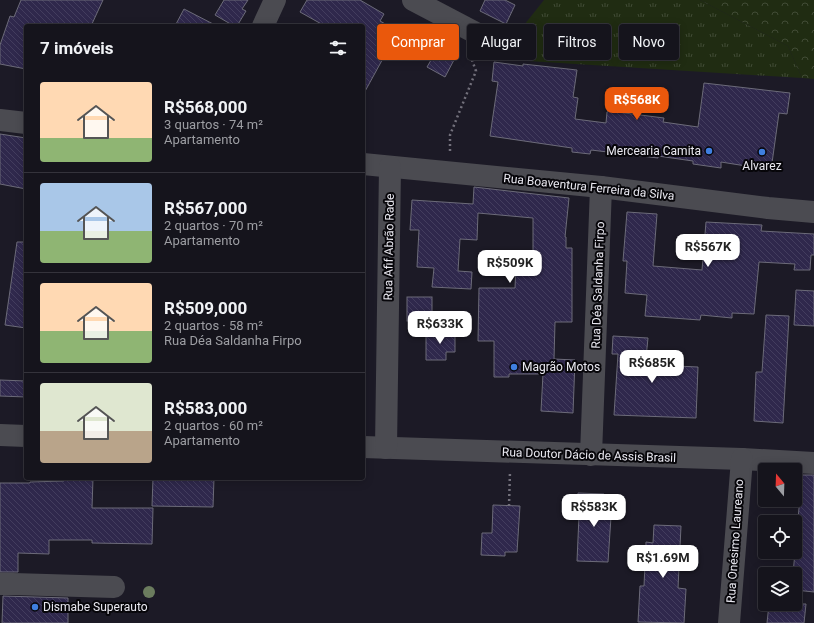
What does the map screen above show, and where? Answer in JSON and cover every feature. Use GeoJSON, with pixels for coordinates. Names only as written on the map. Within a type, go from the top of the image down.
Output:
{"type":"FeatureCollection","features":[{"type":"Feature","properties":{"kind":"street"},"geometry":{"type":"LineString","coordinates":[[264,24],[276,0]]}},
{"type":"Feature","properties":{"kind":"street"},"geometry":{"type":"LineString","coordinates":[[413,0],[467,29]]}},
{"type":"Feature","properties":{"kind":"street"},"geometry":{"type":"LineString","coordinates":[[0,120],[24,123]]}},
{"type":"Feature","properties":{"kind":"street","name":"Rua Boaventura Ferreira da Silva"},"geometry":{"type":"LineString","coordinates":[[365,164],[601,187],[768,208],[814,212]]}},
{"type":"Feature","properties":{"kind":"street","name":"Rua Afif Abrão Rade"},"geometry":{"type":"LineString","coordinates":[[386,448],[390,167]]}},
{"type":"Feature","properties":{"kind":"street","name":"Rua Déa Saldanha Firpo"},"geometry":{"type":"LineString","coordinates":[[591,455],[601,187]]}},
{"type":"Feature","properties":{"kind":"street"},"geometry":{"type":"LineString","coordinates":[[0,435],[24,436]]}},
{"type":"Feature","properties":{"kind":"street","name":"Rua Doutor Dácio de Assis Brasil"},"geometry":{"type":"LineString","coordinates":[[365,447],[742,459],[814,463]]}},
{"type":"Feature","properties":{"kind":"street","name":"Rua Onésimo Laureano"},"geometry":{"type":"LineString","coordinates":[[729,623],[742,459]]}},
{"type":"Feature","properties":{"kind":"street"},"geometry":{"type":"LineString","coordinates":[[0,584],[114,587]]}},
{"type":"Feature","properties":{"kind":"path"},"geometry":{"type":"LineString","coordinates":[[448,172],[450,135],[476,71],[462,26]]}},
{"type":"Feature","properties":{"kind":"path"},"geometry":{"type":"LineString","coordinates":[[509,506],[510,471]]}},
{"type":"Feature","properties":{"kind":"green space"},"geometry":{"type":"Polygon","coordinates":[[[544,0],[700,0],[788,46],[802,78],[513,60],[536,60],[536,24],[525,24],[544,0]]]}},
{"type":"Feature","properties":{"kind":"green space"},"geometry":{"type":"Polygon","coordinates":[[[700,0],[814,0],[814,79],[802,78],[788,46],[700,0]]]}},
{"type":"Feature","properties":{"kind":"building"},"geometry":{"type":"Polygon","coordinates":[[[21,0],[103,0],[92,24],[24,24],[24,69],[0,64],[0,45],[10,16],[14,17],[21,0]]]}},
{"type":"Feature","properties":{"kind":"building"},"geometry":{"type":"Polygon","coordinates":[[[224,0],[248,0],[242,9],[246,11],[238,24],[231,24],[215,15],[224,0]]]}},
{"type":"Feature","properties":{"kind":"building"},"geometry":{"type":"Polygon","coordinates":[[[307,0],[360,0],[384,14],[380,21],[385,24],[377,24],[377,60],[382,60],[365,91],[365,24],[321,24],[300,12],[307,0]]]}},
{"type":"Feature","properties":{"kind":"building"},"geometry":{"type":"Polygon","coordinates":[[[485,0],[505,0],[515,5],[506,24],[480,11],[485,0]]]}},
{"type":"Feature","properties":{"kind":"building"},"geometry":{"type":"Polygon","coordinates":[[[184,9],[213,24],[176,24],[184,9]]]}},
{"type":"Feature","properties":{"kind":"building"},"geometry":{"type":"Polygon","coordinates":[[[431,60],[454,60],[445,77],[427,67],[431,60]]]}},
{"type":"Feature","properties":{"kind":"building"},"geometry":{"type":"Polygon","coordinates":[[[494,62],[577,70],[573,97],[578,98],[575,119],[606,123],[607,112],[609,111],[664,118],[663,122],[698,127],[704,83],[790,93],[787,114],[779,113],[771,170],[721,162],[721,168],[693,164],[693,161],[658,156],[658,158],[591,150],[590,154],[572,152],[572,148],[490,136],[498,82],[492,81],[494,62]]]}},
{"type":"Feature","properties":{"kind":"building"},"geometry":{"type":"Polygon","coordinates":[[[0,134],[24,138],[24,189],[0,184],[0,134]]]}},
{"type":"Feature","properties":{"kind":"building"},"geometry":{"type":"Polygon","coordinates":[[[474,187],[569,198],[565,237],[566,248],[572,248],[572,322],[555,322],[554,359],[575,360],[573,413],[541,411],[543,374],[509,374],[509,377],[494,377],[494,341],[478,341],[479,288],[515,288],[516,265],[533,265],[533,218],[478,213],[477,240],[460,239],[458,271],[472,272],[471,289],[432,287],[434,268],[417,267],[419,230],[410,230],[412,200],[473,204],[474,187]]]}},
{"type":"Feature","properties":{"kind":"building"},"geometry":{"type":"Polygon","coordinates":[[[627,212],[657,214],[653,266],[702,270],[706,222],[762,225],[761,231],[814,234],[814,255],[811,255],[810,270],[794,270],[795,264],[759,262],[754,314],[732,313],[732,318],[701,315],[700,320],[645,316],[647,295],[625,293],[627,261],[623,261],[627,212]]]}},
{"type":"Feature","properties":{"kind":"building"},"geometry":{"type":"Polygon","coordinates":[[[17,242],[24,242],[24,328],[5,325],[17,242]]]}},
{"type":"Feature","properties":{"kind":"building"},"geometry":{"type":"Polygon","coordinates":[[[796,290],[814,291],[814,326],[794,325],[796,290]]]}},
{"type":"Feature","properties":{"kind":"building"},"geometry":{"type":"Polygon","coordinates":[[[407,297],[432,297],[432,321],[407,321],[407,297]]]}},
{"type":"Feature","properties":{"kind":"building"},"geometry":{"type":"Polygon","coordinates":[[[766,315],[789,316],[783,423],[754,421],[756,372],[762,372],[766,315]]]}},
{"type":"Feature","properties":{"kind":"building"},"geometry":{"type":"Polygon","coordinates":[[[426,331],[455,331],[455,352],[446,352],[446,360],[426,360],[426,331]]]}},
{"type":"Feature","properties":{"kind":"building"},"geometry":{"type":"Polygon","coordinates":[[[613,336],[648,338],[646,358],[653,358],[652,365],[698,367],[696,418],[614,415],[618,354],[612,354],[613,336]]]}},
{"type":"Feature","properties":{"kind":"building"},"geometry":{"type":"Polygon","coordinates":[[[0,380],[24,381],[24,397],[0,396],[0,380]]]}},
{"type":"Feature","properties":{"kind":"building"},"geometry":{"type":"Polygon","coordinates":[[[802,475],[814,475],[814,592],[802,591],[802,567],[794,567],[794,559],[802,559],[802,515],[798,515],[799,507],[802,507],[802,475]]]}},
{"type":"Feature","properties":{"kind":"building"},"geometry":{"type":"Polygon","coordinates":[[[93,480],[92,508],[153,508],[152,544],[92,543],[92,540],[49,540],[49,554],[18,553],[18,572],[0,572],[0,483],[93,480]]]}},
{"type":"Feature","properties":{"kind":"building"},"geometry":{"type":"Polygon","coordinates":[[[153,480],[214,480],[213,507],[152,506],[153,480]]]}},
{"type":"Feature","properties":{"kind":"building"},"geometry":{"type":"Polygon","coordinates":[[[578,493],[604,494],[603,501],[612,502],[608,562],[577,561],[579,516],[577,516],[578,493]]]}},
{"type":"Feature","properties":{"kind":"building"},"geometry":{"type":"Polygon","coordinates":[[[493,505],[520,506],[517,552],[505,552],[505,556],[481,555],[482,533],[492,533],[493,505]]]}},
{"type":"Feature","properties":{"kind":"building"},"geometry":{"type":"Polygon","coordinates":[[[654,525],[681,526],[678,588],[686,589],[684,623],[638,622],[640,586],[644,586],[646,542],[653,543],[654,525]]]}},
{"type":"Feature","properties":{"kind":"building","name":"Dismabe Superauto"},"geometry":{"type":"Polygon","coordinates":[[[3,596],[68,598],[68,623],[2,623],[3,596]]]}},
{"type":"Feature","properties":{"kind":"building"},"geometry":{"type":"Polygon","coordinates":[[[802,604],[806,604],[804,623],[767,623],[768,611],[802,611],[802,604]]]}},
{"type":"Feature","properties":{"kind":"place","name":"Mercearia Camita"},"geometry":{"type":"Point","coordinates":[709,151]}},
{"type":"Feature","properties":{"kind":"place","name":"Alvarez"},"geometry":{"type":"Point","coordinates":[762,152]}},
{"type":"Feature","properties":{"kind":"place","name":"Magrão Motos"},"geometry":{"type":"Point","coordinates":[514,367]}},
{"type":"Feature","properties":{"kind":"place","name":"Dismabe Superauto"},"geometry":{"type":"Point","coordinates":[35,607]}}]}
